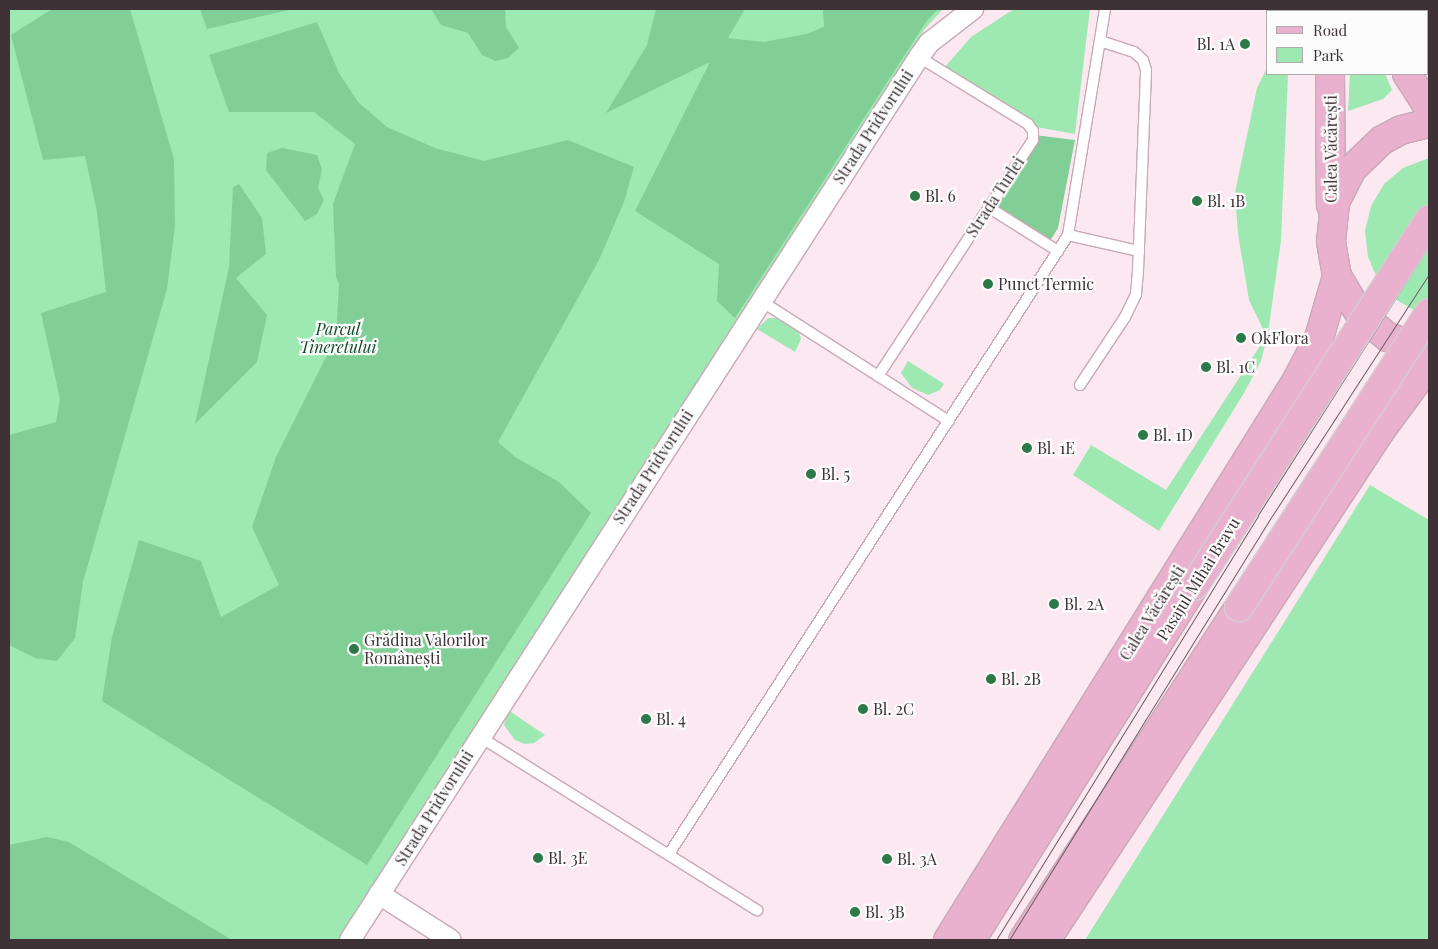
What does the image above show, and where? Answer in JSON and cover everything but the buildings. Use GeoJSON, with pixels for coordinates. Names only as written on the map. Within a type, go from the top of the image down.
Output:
{"type":"FeatureCollection","features":[{"type":"Feature","properties":{"kind":"main road","name":"Calea Văcărești"},"geometry":{"type":"LineString","coordinates":[[948,940],[1297,380],[1319,338],[1337,276],[1332,259],[1330,75]]}},
{"type":"Feature","properties":{"kind":"main road"},"geometry":{"type":"LineString","coordinates":[[1408,75],[1429,108]]}},
{"type":"Feature","properties":{"kind":"main road"},"geometry":{"type":"LineString","coordinates":[[1331,224],[1341,188],[1366,154],[1401,130],[1429,123]]}},
{"type":"Feature","properties":{"kind":"main road","name":"Pasajul Mihai Bravu"},"geometry":{"type":"LineString","coordinates":[[970,940],[1429,220]]}},
{"type":"Feature","properties":{"kind":"main road"},"geometry":{"type":"LineString","coordinates":[[1337,276],[1354,307],[1375,328],[1402,344],[1429,352]]}},
{"type":"Feature","properties":{"kind":"main road"},"geometry":{"type":"LineString","coordinates":[[1023,940],[1429,313]]}},
{"type":"Feature","properties":{"kind":"main road"},"geometry":{"type":"LineString","coordinates":[[1046,940],[1381,430],[1429,365]]}},
{"type":"Feature","properties":{"kind":"street","name":"Strada Pridvorului"},"geometry":{"type":"LineString","coordinates":[[350,940],[918,57],[930,43],[973,9]]}},
{"type":"Feature","properties":{"kind":"street"},"geometry":{"type":"LineString","coordinates":[[379,894],[451,940]]}},
{"type":"Feature","properties":{"kind":"lane"},"geometry":{"type":"LineString","coordinates":[[668,854],[1068,236],[1105,9]]}},
{"type":"Feature","properties":{"kind":"lane"},"geometry":{"type":"LineString","coordinates":[[1080,385],[1125,317],[1136,294],[1139,251],[1146,70],[1143,60],[1134,52],[1100,41]]}},
{"type":"Feature","properties":{"kind":"lane","name":"Strada Turlei"},"geometry":{"type":"LineString","coordinates":[[878,376],[1033,140],[1033,131],[1028,124],[918,57]]}},
{"type":"Feature","properties":{"kind":"lane"},"geometry":{"type":"LineString","coordinates":[[988,207],[1058,251]]}},
{"type":"Feature","properties":{"kind":"lane"},"geometry":{"type":"LineString","coordinates":[[1068,236],[1139,251]]}},
{"type":"Feature","properties":{"kind":"lane"},"geometry":{"type":"LineString","coordinates":[[761,301],[948,420]]}},
{"type":"Feature","properties":{"kind":"lane"},"geometry":{"type":"LineString","coordinates":[[480,737],[757,910]]}},
{"type":"Feature","properties":{"kind":"green space","name":"Parcul Tineretului"},"geometry":{"type":"Polygon","coordinates":[[[9,9],[943,9],[924,30],[342,940],[9,940],[9,9]]]}},
{"type":"Feature","properties":{"kind":"green space"},"geometry":{"type":"Polygon","coordinates":[[[52,9],[130,9],[174,159],[175,226],[167,289],[83,582],[75,638],[57,661],[35,658],[9,645],[9,435],[56,422],[60,399],[41,313],[106,292],[97,212],[85,156],[43,160],[11,35],[52,9]]]}},
{"type":"Feature","properties":{"kind":"green space"},"geometry":{"type":"Polygon","coordinates":[[[200,9],[293,9],[207,29],[200,9]]]}},
{"type":"Feature","properties":{"kind":"green space"},"geometry":{"type":"Polygon","coordinates":[[[431,9],[505,9],[506,27],[519,48],[508,58],[496,61],[482,55],[468,33],[441,25],[431,9]]]}},
{"type":"Feature","properties":{"kind":"green space"},"geometry":{"type":"Polygon","coordinates":[[[656,9],[745,9],[728,38],[764,42],[806,34],[824,27],[823,9],[938,9],[926,22],[735,318],[717,301],[719,264],[635,211],[710,62],[606,113],[647,45],[656,9]]]}},
{"type":"Feature","properties":{"kind":"green space"},"geometry":{"type":"Polygon","coordinates":[[[1014,9],[1090,9],[1075,134],[1036,127],[1028,117],[945,67],[971,37],[1014,9]]]}},
{"type":"Feature","properties":{"kind":"green space"},"geometry":{"type":"Polygon","coordinates":[[[317,22],[339,73],[358,102],[387,127],[435,148],[484,161],[568,140],[634,167],[624,202],[599,260],[498,442],[515,457],[559,482],[591,513],[367,865],[102,701],[112,637],[139,540],[201,561],[221,617],[279,585],[252,527],[276,457],[336,337],[339,284],[336,277],[333,204],[355,144],[314,112],[229,112],[209,55],[317,22]]]}},
{"type":"Feature","properties":{"kind":"green space"},"geometry":{"type":"Polygon","coordinates":[[[1266,70],[1266,75],[1288,75],[1281,240],[1268,333],[1261,361],[1244,393],[1159,531],[1073,475],[1091,445],[1166,490],[1262,343],[1262,327],[1249,300],[1238,234],[1235,192],[1257,88],[1266,70]]]}},
{"type":"Feature","properties":{"kind":"green space"},"geometry":{"type":"Polygon","coordinates":[[[1350,75],[1385,75],[1392,90],[1383,99],[1348,111],[1350,75]]]}},
{"type":"Feature","properties":{"kind":"green space"},"geometry":{"type":"Polygon","coordinates":[[[1035,135],[1075,140],[1058,228],[1050,241],[992,205],[1035,135]]]}},
{"type":"Feature","properties":{"kind":"green space"},"geometry":{"type":"Polygon","coordinates":[[[282,148],[317,155],[322,169],[318,188],[324,200],[317,214],[305,221],[266,170],[267,153],[282,148]]]}},
{"type":"Feature","properties":{"kind":"green space"},"geometry":{"type":"Polygon","coordinates":[[[1429,158],[1429,315],[1417,312],[1395,299],[1378,280],[1368,257],[1365,231],[1371,206],[1384,184],[1403,168],[1429,158]]]}},
{"type":"Feature","properties":{"kind":"green space"},"geometry":{"type":"Polygon","coordinates":[[[239,184],[262,218],[266,254],[236,278],[267,315],[257,362],[195,424],[229,267],[233,187],[239,184]]]}},
{"type":"Feature","properties":{"kind":"green space"},"geometry":{"type":"Polygon","coordinates":[[[768,318],[780,318],[799,332],[801,339],[795,352],[757,329],[768,318]]]}},
{"type":"Feature","properties":{"kind":"green space"},"geometry":{"type":"Polygon","coordinates":[[[908,361],[944,384],[940,390],[928,395],[912,388],[901,373],[908,361]]]}},
{"type":"Feature","properties":{"kind":"green space"},"geometry":{"type":"Polygon","coordinates":[[[1370,485],[1429,520],[1429,940],[1085,940],[1370,485]]]}},
{"type":"Feature","properties":{"kind":"green space"},"geometry":{"type":"Polygon","coordinates":[[[508,710],[545,735],[534,743],[525,744],[515,740],[504,725],[508,710]]]}},
{"type":"Feature","properties":{"kind":"green space"},"geometry":{"type":"Polygon","coordinates":[[[47,837],[69,842],[232,940],[9,940],[9,845],[47,837]]]}},
{"type":"Feature","properties":{"kind":"tram line"},"geometry":{"type":"LineString","coordinates":[[996,940],[1258,515],[1429,246]]}},
{"type":"Feature","properties":{"kind":"tram line"},"geometry":{"type":"LineString","coordinates":[[1009,940],[1268,522],[1429,274]]}},
{"type":"Feature","properties":{"kind":"place","name":"Bl. 1A"},"geometry":{"type":"Point","coordinates":[1245,44]}},
{"type":"Feature","properties":{"kind":"place","name":"Bl. 6"},"geometry":{"type":"Point","coordinates":[915,196]}},
{"type":"Feature","properties":{"kind":"place","name":"Bl. 1B"},"geometry":{"type":"Point","coordinates":[1197,201]}},
{"type":"Feature","properties":{"kind":"place","name":"Punct Termic"},"geometry":{"type":"Point","coordinates":[988,284]}},
{"type":"Feature","properties":{"kind":"place","name":"OkFlora"},"geometry":{"type":"Point","coordinates":[1241,338]}},
{"type":"Feature","properties":{"kind":"place","name":"Bl. 1C"},"geometry":{"type":"Point","coordinates":[1206,367]}},
{"type":"Feature","properties":{"kind":"place","name":"Bl. 1D"},"geometry":{"type":"Point","coordinates":[1143,435]}},
{"type":"Feature","properties":{"kind":"place","name":"Bl. 1E"},"geometry":{"type":"Point","coordinates":[1027,448]}},
{"type":"Feature","properties":{"kind":"place","name":"Bl. 5"},"geometry":{"type":"Point","coordinates":[811,474]}},
{"type":"Feature","properties":{"kind":"place","name":"Bl. 2A"},"geometry":{"type":"Point","coordinates":[1054,604]}},
{"type":"Feature","properties":{"kind":"place","name":"Grădina Valorilor Românești"},"geometry":{"type":"Point","coordinates":[354,649]}},
{"type":"Feature","properties":{"kind":"place","name":"Bl. 2B"},"geometry":{"type":"Point","coordinates":[991,679]}},
{"type":"Feature","properties":{"kind":"place","name":"Bl. 2C"},"geometry":{"type":"Point","coordinates":[863,709]}},
{"type":"Feature","properties":{"kind":"place","name":"Bl. 4"},"geometry":{"type":"Point","coordinates":[646,719]}},
{"type":"Feature","properties":{"kind":"place","name":"Bl. 3E"},"geometry":{"type":"Point","coordinates":[538,858]}},
{"type":"Feature","properties":{"kind":"place","name":"Bl. 3A"},"geometry":{"type":"Point","coordinates":[887,859]}},
{"type":"Feature","properties":{"kind":"place","name":"Bl. 3B"},"geometry":{"type":"Point","coordinates":[855,912]}}]}
